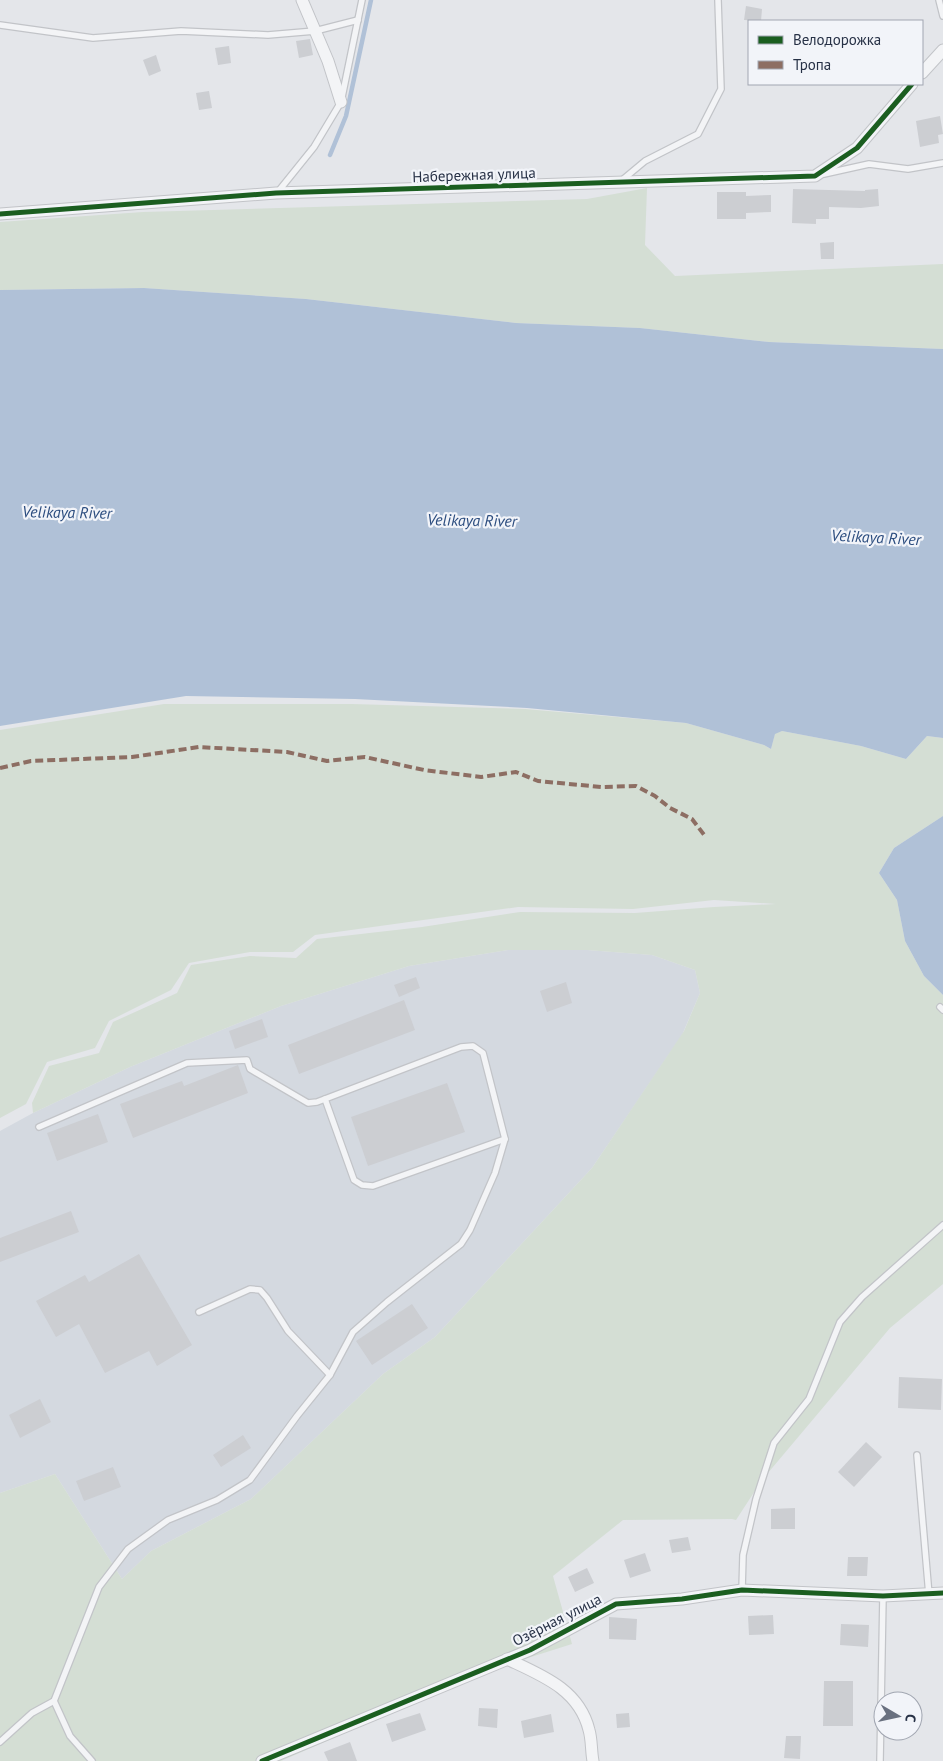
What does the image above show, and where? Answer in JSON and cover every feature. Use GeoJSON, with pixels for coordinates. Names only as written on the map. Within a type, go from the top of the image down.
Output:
{"type":"FeatureCollection","features":[{"type":"Feature","properties":{"kind":"street"},"geometry":{"type":"LineString","coordinates":[[302,0],[328,61],[341,102]]}},
{"type":"Feature","properties":{"kind":"street"},"geometry":{"type":"LineString","coordinates":[[923,72],[943,50]]}},
{"type":"Feature","properties":{"kind":"street"},"geometry":{"type":"LineString","coordinates":[[814,176],[857,148],[911,85]]}},
{"type":"Feature","properties":{"kind":"street","name":"Набережная улица"},"geometry":{"type":"LineString","coordinates":[[0,214],[276,193],[814,176]]}},
{"type":"Feature","properties":{"kind":"street","name":"Озёрная улица"},"geometry":{"type":"LineString","coordinates":[[262,1761],[530,1650],[616,1604],[682,1599],[742,1590],[884,1596],[943,1593]]}},
{"type":"Feature","properties":{"kind":"street"},"geometry":{"type":"LineString","coordinates":[[507,1659],[549,1678],[577,1702],[589,1729],[593,1761]]}},
{"type":"Feature","properties":{"kind":"lane"},"geometry":{"type":"LineString","coordinates":[[276,193],[314,147],[341,102],[362,0]]}},
{"type":"Feature","properties":{"kind":"lane"},"geometry":{"type":"LineString","coordinates":[[619,182],[645,161],[698,134],[721,89],[718,0]]}},
{"type":"Feature","properties":{"kind":"lane"},"geometry":{"type":"LineString","coordinates":[[939,0],[943,16]]}},
{"type":"Feature","properties":{"kind":"lane"},"geometry":{"type":"LineString","coordinates":[[0,25],[93,38],[181,31],[268,35],[315,31],[358,20]]}},
{"type":"Feature","properties":{"kind":"lane"},"geometry":{"type":"LineString","coordinates":[[814,176],[869,164],[908,169],[943,163]]}},
{"type":"Feature","properties":{"kind":"lane"},"geometry":{"type":"LineString","coordinates":[[0,1742],[32,1713],[54,1701],[99,1587],[128,1549],[168,1520],[216,1500],[250,1480],[330,1375],[353,1332],[387,1302],[461,1244],[470,1230],[495,1173],[504,1139],[483,1053],[473,1046],[461,1047],[325,1099],[308,1103],[250,1069],[247,1060],[187,1063],[39,1127]]}},
{"type":"Feature","properties":{"kind":"lane"},"geometry":{"type":"LineString","coordinates":[[325,1099],[354,1180],[362,1185],[373,1186],[504,1139]]}},
{"type":"Feature","properties":{"kind":"lane"},"geometry":{"type":"LineString","coordinates":[[742,1590],[743,1555],[756,1499],[774,1443],[809,1399],[840,1322],[862,1296],[943,1225]]}},
{"type":"Feature","properties":{"kind":"lane"},"geometry":{"type":"LineString","coordinates":[[199,1312],[250,1289],[260,1290],[288,1331],[330,1375]]}},
{"type":"Feature","properties":{"kind":"lane"},"geometry":{"type":"LineString","coordinates":[[917,1455],[929,1595]]}},
{"type":"Feature","properties":{"kind":"lane"},"geometry":{"type":"LineString","coordinates":[[880,1761],[884,1596]]}},
{"type":"Feature","properties":{"kind":"lane"},"geometry":{"type":"LineString","coordinates":[[54,1701],[70,1736],[92,1761]]}},
{"type":"Feature","properties":{"kind":"shaded area"},"geometry":{"type":"Polygon","coordinates":[[[647,188],[645,245],[675,276],[943,264],[943,349],[769,342],[640,328],[516,323],[306,299],[144,288],[0,290],[0,222],[143,212],[587,199],[647,188]]]}},
{"type":"Feature","properties":{"kind":"shaded area"},"geometry":{"type":"Polygon","coordinates":[[[164,704],[352,704],[525,709],[686,723],[764,745],[771,749],[775,733],[782,731],[861,746],[906,759],[927,736],[943,738],[943,816],[894,848],[879,873],[897,900],[905,941],[924,976],[943,995],[943,1284],[890,1328],[762,1480],[736,1520],[623,1520],[553,1576],[572,1644],[487,1671],[281,1761],[0,1761],[0,1493],[55,1474],[122,1579],[151,1551],[251,1499],[383,1374],[435,1337],[592,1168],[684,1031],[700,993],[695,970],[652,955],[587,950],[508,950],[409,966],[281,1006],[130,1067],[33,1113],[32,1103],[49,1066],[99,1053],[113,1022],[177,993],[191,965],[250,956],[296,958],[317,939],[422,927],[520,912],[635,913],[776,904],[714,900],[633,909],[518,907],[315,935],[293,952],[250,952],[189,963],[171,990],[109,1021],[95,1048],[47,1062],[26,1104],[0,1118],[0,730],[164,704]]]}},
{"type":"Feature","properties":{"kind":"shaded area"},"geometry":{"type":"Polygon","coordinates":[[[508,950],[587,950],[652,955],[695,970],[700,993],[682,1035],[592,1168],[435,1337],[383,1374],[251,1499],[151,1551],[122,1579],[55,1474],[0,1493],[0,1131],[33,1113],[130,1067],[281,1006],[409,966],[508,950]]]}},
{"type":"Feature","properties":{"kind":"water","name":"Velikaya River"},"geometry":{"type":"Polygon","coordinates":[[[144,288],[306,299],[516,323],[640,328],[769,342],[943,349],[943,738],[927,736],[906,759],[861,746],[782,731],[775,734],[771,749],[764,745],[686,723],[527,708],[355,699],[186,696],[0,726],[0,290],[144,288]]]}},
{"type":"Feature","properties":{"kind":"water"},"geometry":{"type":"Polygon","coordinates":[[[943,816],[943,995],[924,976],[905,941],[897,900],[879,873],[894,848],[943,816]]]}},
{"type":"Feature","properties":{"kind":"building"},"geometry":{"type":"Polygon","coordinates":[[[746,6],[762,9],[761,20],[744,20],[746,6]]]}},
{"type":"Feature","properties":{"kind":"building"},"geometry":{"type":"Polygon","coordinates":[[[310,39],[313,55],[299,58],[296,41],[310,39]]]}},
{"type":"Feature","properties":{"kind":"building"},"geometry":{"type":"Polygon","coordinates":[[[229,46],[231,63],[218,65],[215,48],[229,46]]]}},
{"type":"Feature","properties":{"kind":"building"},"geometry":{"type":"Polygon","coordinates":[[[156,55],[161,71],[149,76],[143,60],[156,55]]]}},
{"type":"Feature","properties":{"kind":"building"},"geometry":{"type":"Polygon","coordinates":[[[209,91],[212,108],[199,110],[196,93],[209,91]]]}},
{"type":"Feature","properties":{"kind":"building"},"geometry":{"type":"Polygon","coordinates":[[[940,116],[943,134],[938,135],[939,143],[920,147],[916,121],[940,116]]]}},
{"type":"Feature","properties":{"kind":"building"},"geometry":{"type":"Polygon","coordinates":[[[793,189],[865,191],[878,189],[879,206],[861,208],[829,207],[829,219],[816,219],[816,224],[792,223],[793,189]]]}},
{"type":"Feature","properties":{"kind":"building"},"geometry":{"type":"Polygon","coordinates":[[[717,192],[746,192],[746,196],[771,195],[771,212],[746,213],[746,219],[717,219],[717,192]]]}},
{"type":"Feature","properties":{"kind":"building"},"geometry":{"type":"Polygon","coordinates":[[[834,242],[834,259],[821,259],[820,243],[834,242]]]}},
{"type":"Feature","properties":{"kind":"building"},"geometry":{"type":"Polygon","coordinates":[[[416,977],[420,988],[399,997],[394,985],[416,977]]]}},
{"type":"Feature","properties":{"kind":"building"},"geometry":{"type":"Polygon","coordinates":[[[566,982],[572,1003],[547,1012],[540,991],[566,982]]]}},
{"type":"Feature","properties":{"kind":"building"},"geometry":{"type":"Polygon","coordinates":[[[404,1000],[415,1030],[299,1074],[288,1045],[404,1000]]]}},
{"type":"Feature","properties":{"kind":"building"},"geometry":{"type":"Polygon","coordinates":[[[262,1019],[268,1037],[235,1049],[229,1031],[262,1019]]]}},
{"type":"Feature","properties":{"kind":"building"},"geometry":{"type":"Polygon","coordinates":[[[238,1065],[248,1093],[133,1138],[120,1104],[182,1081],[184,1086],[238,1065]]]}},
{"type":"Feature","properties":{"kind":"building"},"geometry":{"type":"Polygon","coordinates":[[[447,1083],[465,1132],[368,1166],[351,1117],[447,1083]]]}},
{"type":"Feature","properties":{"kind":"building"},"geometry":{"type":"Polygon","coordinates":[[[98,1114],[108,1142],[57,1161],[47,1133],[98,1114]]]}},
{"type":"Feature","properties":{"kind":"building"},"geometry":{"type":"Polygon","coordinates":[[[71,1211],[79,1232],[0,1262],[0,1238],[71,1211]]]}},
{"type":"Feature","properties":{"kind":"building"},"geometry":{"type":"Polygon","coordinates":[[[139,1254],[192,1345],[157,1366],[149,1351],[105,1373],[79,1324],[56,1337],[36,1301],[85,1275],[89,1282],[139,1254]]]}},
{"type":"Feature","properties":{"kind":"building"},"geometry":{"type":"Polygon","coordinates":[[[412,1304],[428,1328],[372,1365],[356,1341],[412,1304]]]}},
{"type":"Feature","properties":{"kind":"building"},"geometry":{"type":"Polygon","coordinates":[[[899,1377],[942,1379],[941,1410],[898,1408],[899,1377]]]}},
{"type":"Feature","properties":{"kind":"building"},"geometry":{"type":"Polygon","coordinates":[[[40,1399],[51,1422],[20,1438],[9,1415],[40,1399]]]}},
{"type":"Feature","properties":{"kind":"building"},"geometry":{"type":"Polygon","coordinates":[[[243,1435],[251,1448],[221,1467],[213,1455],[243,1435]]]}},
{"type":"Feature","properties":{"kind":"building"},"geometry":{"type":"Polygon","coordinates":[[[866,1442],[882,1457],[854,1487],[838,1472],[866,1442]]]}},
{"type":"Feature","properties":{"kind":"building"},"geometry":{"type":"Polygon","coordinates":[[[113,1467],[121,1487],[84,1501],[76,1481],[113,1467]]]}},
{"type":"Feature","properties":{"kind":"building"},"geometry":{"type":"Polygon","coordinates":[[[795,1508],[795,1529],[771,1529],[771,1509],[795,1508]]]}},
{"type":"Feature","properties":{"kind":"building"},"geometry":{"type":"Polygon","coordinates":[[[688,1537],[691,1550],[672,1553],[669,1540],[688,1537]]]}},
{"type":"Feature","properties":{"kind":"building"},"geometry":{"type":"Polygon","coordinates":[[[645,1553],[651,1571],[630,1578],[624,1560],[645,1553]]]}},
{"type":"Feature","properties":{"kind":"building"},"geometry":{"type":"Polygon","coordinates":[[[848,1557],[868,1557],[867,1576],[847,1576],[848,1557]]]}},
{"type":"Feature","properties":{"kind":"building"},"geometry":{"type":"Polygon","coordinates":[[[587,1568],[594,1583],[575,1592],[568,1577],[587,1568]]]}},
{"type":"Feature","properties":{"kind":"building"},"geometry":{"type":"Polygon","coordinates":[[[773,1615],[774,1634],[749,1635],[748,1616],[773,1615]]]}},
{"type":"Feature","properties":{"kind":"building"},"geometry":{"type":"Polygon","coordinates":[[[609,1617],[637,1619],[636,1640],[609,1639],[609,1617]]]}},
{"type":"Feature","properties":{"kind":"building"},"geometry":{"type":"Polygon","coordinates":[[[841,1624],[869,1625],[868,1647],[840,1645],[841,1624]]]}},
{"type":"Feature","properties":{"kind":"building"},"geometry":{"type":"Polygon","coordinates":[[[824,1681],[853,1681],[853,1726],[823,1726],[824,1681]]]}},
{"type":"Feature","properties":{"kind":"building"},"geometry":{"type":"Polygon","coordinates":[[[479,1708],[498,1709],[497,1728],[478,1726],[479,1708]]]}},
{"type":"Feature","properties":{"kind":"building"},"geometry":{"type":"Polygon","coordinates":[[[420,1713],[426,1730],[392,1742],[386,1724],[420,1713]]]}},
{"type":"Feature","properties":{"kind":"building"},"geometry":{"type":"Polygon","coordinates":[[[629,1713],[630,1727],[617,1728],[616,1714],[629,1713]]]}},
{"type":"Feature","properties":{"kind":"building"},"geometry":{"type":"Polygon","coordinates":[[[551,1714],[554,1732],[524,1738],[521,1721],[551,1714]]]}},
{"type":"Feature","properties":{"kind":"building"},"geometry":{"type":"Polygon","coordinates":[[[786,1736],[801,1736],[800,1759],[784,1758],[786,1736]]]}},
{"type":"Feature","properties":{"kind":"building"},"geometry":{"type":"Polygon","coordinates":[[[350,1742],[357,1761],[328,1761],[324,1752],[350,1742]]]}},
{"type":"Feature","properties":{"kind":"waterway"},"geometry":{"type":"LineString","coordinates":[[330,155],[346,116],[371,0]]}},
{"type":"Feature","properties":{"kind":"marked path"},"geometry":{"type":"LineString","coordinates":[[0,768],[31,761],[132,757],[199,747],[287,752],[327,761],[365,757],[424,770],[481,777],[516,772],[538,781],[601,787],[636,786],[655,796],[670,808],[692,819],[705,836]]}},
{"type":"Feature","properties":{"kind":"cycle path"},"geometry":{"type":"LineString","coordinates":[[0,214],[276,193],[815,176],[857,148],[911,85]]}},
{"type":"Feature","properties":{"kind":"cycle path"},"geometry":{"type":"LineString","coordinates":[[262,1761],[530,1650],[616,1604],[682,1599],[742,1590],[883,1596],[943,1593]]}}]}
